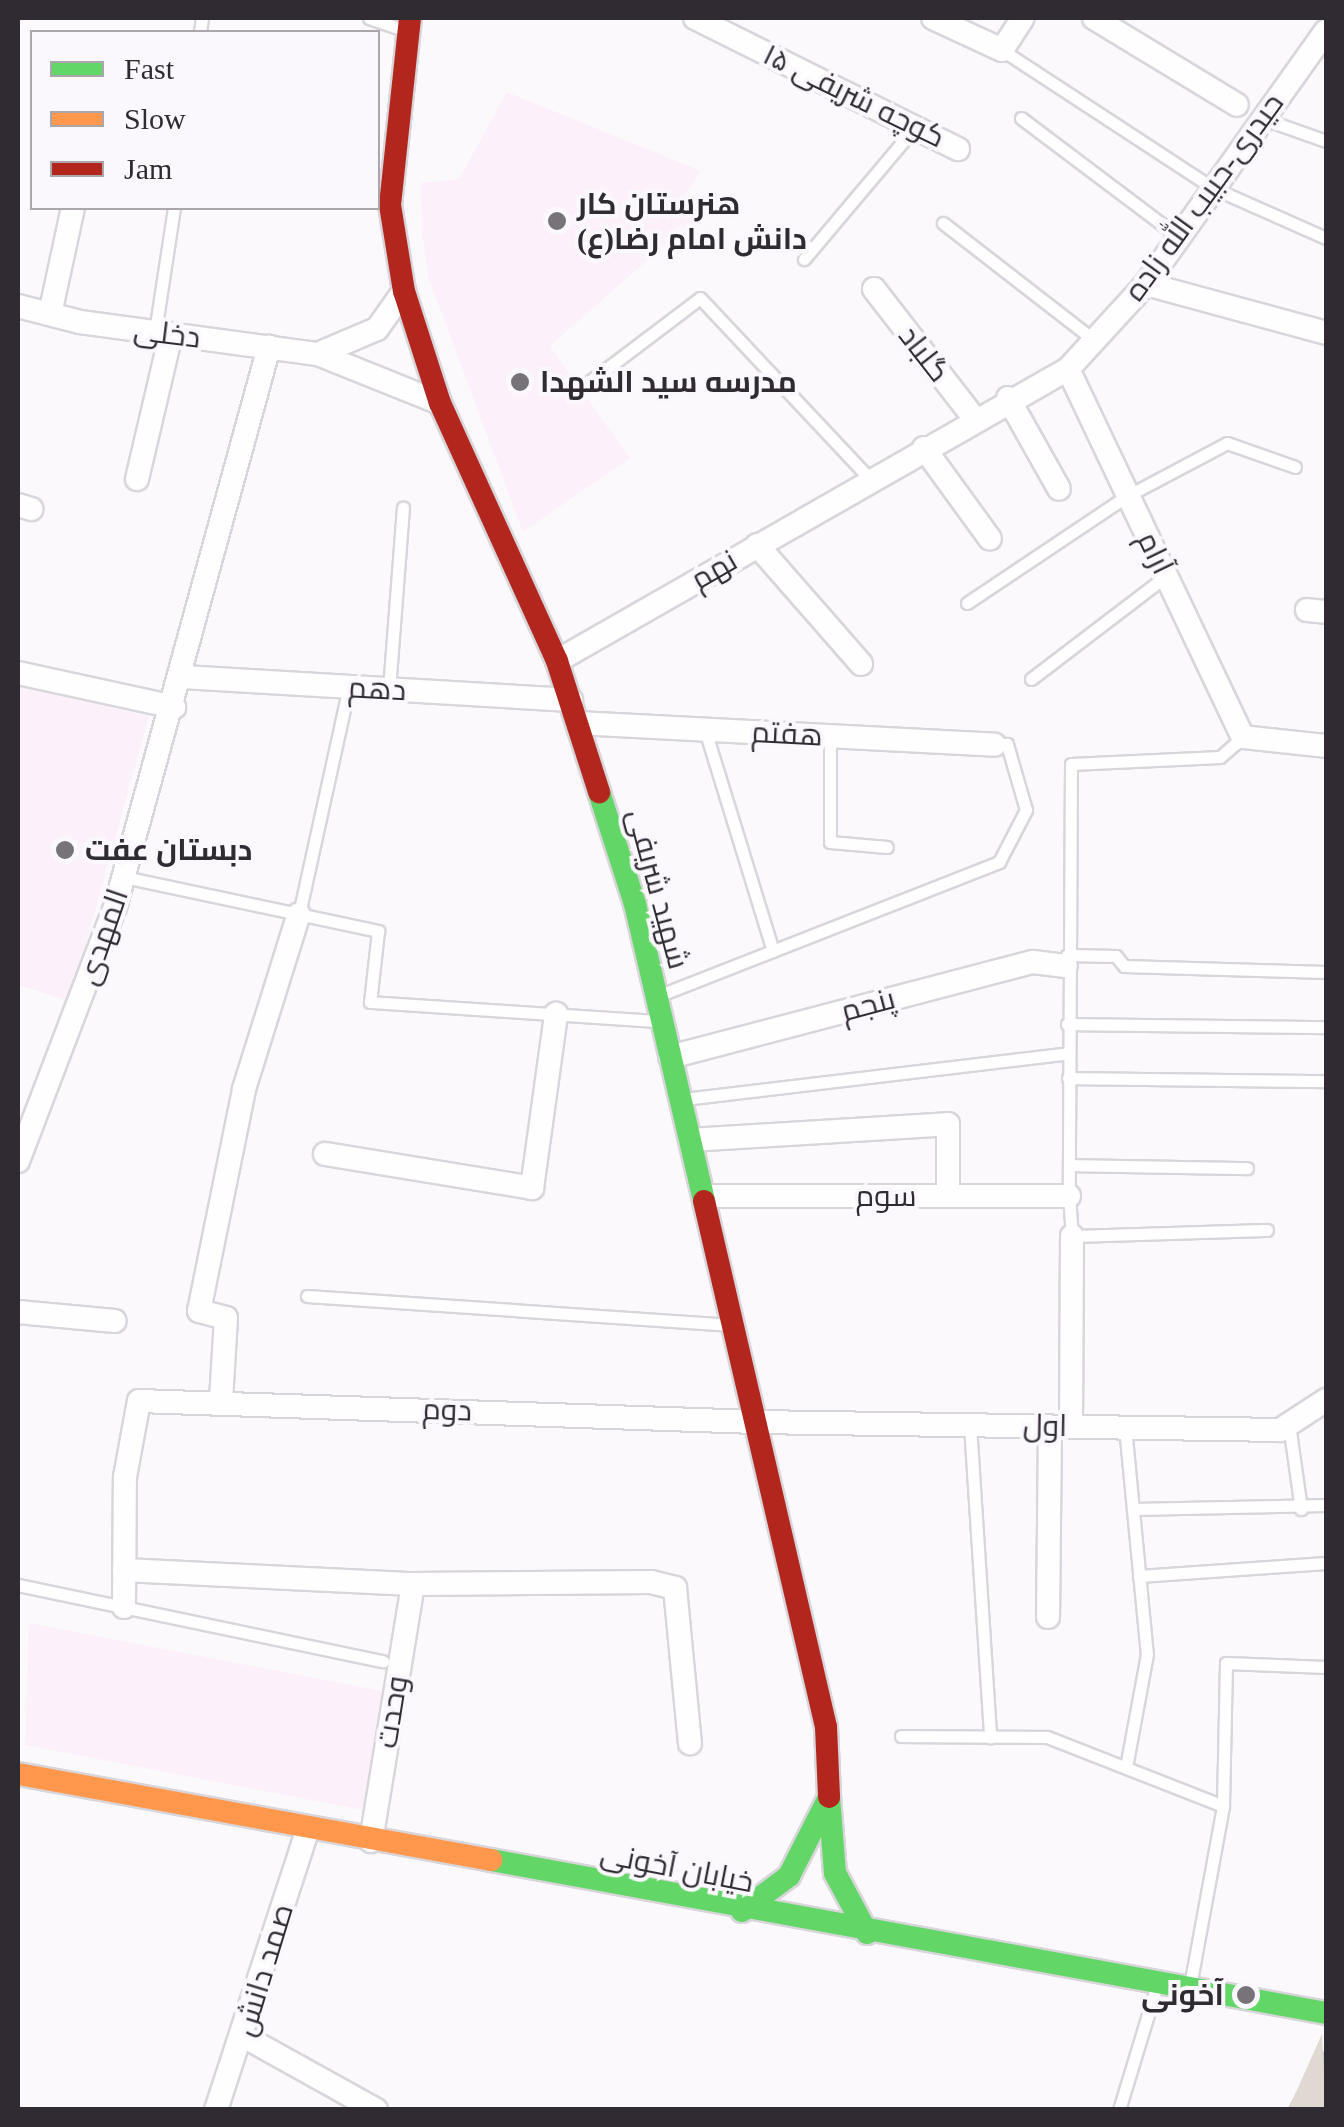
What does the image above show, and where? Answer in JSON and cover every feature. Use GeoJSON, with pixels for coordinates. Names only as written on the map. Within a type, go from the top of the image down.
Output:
{"type":"FeatureCollection","features":[{"type":"Feature","properties":{"kind":"main road","name":"شهید شریفی"},"geometry":{"type":"LineString","coordinates":[[408,24],[390,205],[404,291],[440,403],[558,660],[579,723],[662,1021],[826,1728],[835,1873],[867,1933]]}},
{"type":"Feature","properties":{"kind":"main road","name":"خیابان آخونی"},"geometry":{"type":"LineString","coordinates":[[18,1774],[867,1933],[1326,2013]]}},
{"type":"Feature","properties":{"kind":"main road"},"geometry":{"type":"LineString","coordinates":[[742,1910],[789,1876],[828,1796]]}},
{"type":"Feature","properties":{"kind":"street","name":"کوچه شریفی ۱۵"},"geometry":{"type":"LineString","coordinates":[[695,18],[958,148]]}},
{"type":"Feature","properties":{"kind":"street"},"geometry":{"type":"LineString","coordinates":[[932,18],[1002,50],[1023,18]]}},
{"type":"Feature","properties":{"kind":"street"},"geometry":{"type":"LineString","coordinates":[[1094,18],[1238,105]]}},
{"type":"Feature","properties":{"kind":"street","name":"حیدری-حبیب الله زاده"},"geometry":{"type":"LineString","coordinates":[[870,479],[1008,398],[1068,369],[1146,284],[1326,31]]}},
{"type":"Feature","properties":{"kind":"street"},"geometry":{"type":"LineString","coordinates":[[50,314],[73,210]]}},
{"type":"Feature","properties":{"kind":"street"},"geometry":{"type":"LineString","coordinates":[[1146,284],[1326,334]]}},
{"type":"Feature","properties":{"kind":"street","name":"گلباد"},"geometry":{"type":"LineString","coordinates":[[874,289],[974,418]]}},
{"type":"Feature","properties":{"kind":"street"},"geometry":{"type":"LineString","coordinates":[[318,354],[376,329],[404,291]]}},
{"type":"Feature","properties":{"kind":"street","name":"دخلی"},"geometry":{"type":"LineString","coordinates":[[18,306],[163,333],[318,354],[440,403]]}},
{"type":"Feature","properties":{"kind":"street"},"geometry":{"type":"LineString","coordinates":[[137,479],[163,333]]}},
{"type":"Feature","properties":{"kind":"street","name":"المهدی"},"geometry":{"type":"LineString","coordinates":[[18,1161],[124,878],[184,678],[269,347]]}},
{"type":"Feature","properties":{"kind":"street","name":"آرام"},"geometry":{"type":"LineString","coordinates":[[1068,369],[1243,737]]}},
{"type":"Feature","properties":{"kind":"street"},"geometry":{"type":"LineString","coordinates":[[1008,398],[1060,489]]}},
{"type":"Feature","properties":{"kind":"street"},"geometry":{"type":"LineString","coordinates":[[924,448],[990,539]]}},
{"type":"Feature","properties":{"kind":"street","name":"نهم"},"geometry":{"type":"LineString","coordinates":[[558,660],[870,479]]}},
{"type":"Feature","properties":{"kind":"street"},"geometry":{"type":"LineString","coordinates":[[757,545],[861,664]]}},
{"type":"Feature","properties":{"kind":"street"},"geometry":{"type":"LineString","coordinates":[[18,673],[174,708]]}},
{"type":"Feature","properties":{"kind":"street","name":"دهم"},"geometry":{"type":"LineString","coordinates":[[184,678],[571,700]]}},
{"type":"Feature","properties":{"kind":"street","name":"هفتم"},"geometry":{"type":"LineString","coordinates":[[579,723],[994,745]]}},
{"type":"Feature","properties":{"kind":"street"},"geometry":{"type":"LineString","coordinates":[[1243,737],[1326,746]]}},
{"type":"Feature","properties":{"kind":"street"},"geometry":{"type":"LineString","coordinates":[[221,1400],[226,1318],[199,1311],[244,1089],[299,914]]}},
{"type":"Feature","properties":{"kind":"street","name":"پنجم"},"geometry":{"type":"LineString","coordinates":[[670,1056],[1033,962],[1067,961]]}},
{"type":"Feature","properties":{"kind":"street"},"geometry":{"type":"LineString","coordinates":[[325,1154],[532,1188],[556,1014]]}},
{"type":"Feature","properties":{"kind":"street"},"geometry":{"type":"LineString","coordinates":[[690,1140],[948,1124],[948,1196]]}},
{"type":"Feature","properties":{"kind":"street","name":"سوم"},"geometry":{"type":"LineString","coordinates":[[703,1196],[1069,1196]]}},
{"type":"Feature","properties":{"kind":"street"},"geometry":{"type":"LineString","coordinates":[[1048,1616],[1072,1236]]}},
{"type":"Feature","properties":{"kind":"street"},"geometry":{"type":"LineString","coordinates":[[18,1312],[116,1321]]}},
{"type":"Feature","properties":{"kind":"street","name":"دوم"},"geometry":{"type":"LineString","coordinates":[[124,1570],[124,1477],[139,1401],[221,1400],[755,1422]]}},
{"type":"Feature","properties":{"kind":"street","name":"اول"},"geometry":{"type":"LineString","coordinates":[[755,1422],[1280,1430],[1326,1400]]}},
{"type":"Feature","properties":{"kind":"street"},"geometry":{"type":"LineString","coordinates":[[124,1607],[124,1570],[413,1584],[651,1582],[676,1588],[690,1743]]}},
{"type":"Feature","properties":{"kind":"street","name":"وحدت"},"geometry":{"type":"LineString","coordinates":[[372,1841],[413,1584]]}},
{"type":"Feature","properties":{"kind":"street","name":"صمد دانش"},"geometry":{"type":"LineString","coordinates":[[216,2110],[245,2037],[308,1829]]}},
{"type":"Feature","properties":{"kind":"street"},"geometry":{"type":"LineString","coordinates":[[245,2037],[376,2110]]}},
{"type":"Feature","properties":{"kind":"lane"},"geometry":{"type":"LineString","coordinates":[[369,18],[408,24]]}},
{"type":"Feature","properties":{"kind":"lane"},"geometry":{"type":"LineString","coordinates":[[1002,50],[1213,188],[1326,238]]}},
{"type":"Feature","properties":{"kind":"lane"},"geometry":{"type":"LineString","coordinates":[[1021,118],[1179,237]]}},
{"type":"Feature","properties":{"kind":"lane"},"geometry":{"type":"LineString","coordinates":[[1261,118],[1326,141]]}},
{"type":"Feature","properties":{"kind":"lane"},"geometry":{"type":"LineString","coordinates":[[804,259],[915,127]]}},
{"type":"Feature","properties":{"kind":"lane"},"geometry":{"type":"LineString","coordinates":[[163,333],[174,210]]}},
{"type":"Feature","properties":{"kind":"lane"},"geometry":{"type":"LineString","coordinates":[[943,223],[1094,340]]}},
{"type":"Feature","properties":{"kind":"lane"},"geometry":{"type":"LineString","coordinates":[[589,382],[700,298],[870,479]]}},
{"type":"Feature","properties":{"kind":"lane"},"geometry":{"type":"LineString","coordinates":[[967,603],[1127,496],[1228,443],[1296,467]]}},
{"type":"Feature","properties":{"kind":"lane"},"geometry":{"type":"LineString","coordinates":[[389,689],[403,508]]}},
{"type":"Feature","properties":{"kind":"lane"},"geometry":{"type":"LineString","coordinates":[[1030,679],[1166,576]]}},
{"type":"Feature","properties":{"kind":"lane"},"geometry":{"type":"LineString","coordinates":[[299,914],[349,687]]}},
{"type":"Feature","properties":{"kind":"lane"},"geometry":{"type":"LineString","coordinates":[[705,730],[773,951]]}},
{"type":"Feature","properties":{"kind":"lane"},"geometry":{"type":"LineString","coordinates":[[830,736],[830,842],[887,847]]}},
{"type":"Feature","properties":{"kind":"lane"},"geometry":{"type":"LineString","coordinates":[[1243,737],[1220,757],[1071,764],[1067,961],[1069,1196],[1072,1236],[1266,1230]]}},
{"type":"Feature","properties":{"kind":"lane"},"geometry":{"type":"LineString","coordinates":[[656,997],[999,862],[1026,810],[1007,744],[994,745]]}},
{"type":"Feature","properties":{"kind":"lane"},"geometry":{"type":"LineString","coordinates":[[124,878],[378,931],[370,1002],[662,1021]]}},
{"type":"Feature","properties":{"kind":"lane"},"geometry":{"type":"LineString","coordinates":[[1067,961],[1116,956],[1124,966],[1326,972]]}},
{"type":"Feature","properties":{"kind":"lane"},"geometry":{"type":"LineString","coordinates":[[1067,1024],[1326,1027]]}},
{"type":"Feature","properties":{"kind":"lane"},"geometry":{"type":"LineString","coordinates":[[680,1100],[1068,1053]]}},
{"type":"Feature","properties":{"kind":"lane"},"geometry":{"type":"LineString","coordinates":[[1068,1078],[1326,1081]]}},
{"type":"Feature","properties":{"kind":"lane"},"geometry":{"type":"LineString","coordinates":[[1069,1165],[1248,1168]]}},
{"type":"Feature","properties":{"kind":"lane"},"geometry":{"type":"LineString","coordinates":[[306,1296],[733,1326]]}},
{"type":"Feature","properties":{"kind":"lane"},"geometry":{"type":"LineString","coordinates":[[1289,1424],[1301,1510]]}},
{"type":"Feature","properties":{"kind":"lane"},"geometry":{"type":"LineString","coordinates":[[970,1425],[990,1737]]}},
{"type":"Feature","properties":{"kind":"lane"},"geometry":{"type":"LineString","coordinates":[[1125,1427],[1147,1654],[1126,1767]]}},
{"type":"Feature","properties":{"kind":"lane"},"geometry":{"type":"LineString","coordinates":[[1133,1510],[1301,1510],[1326,1504]]}},
{"type":"Feature","properties":{"kind":"lane"},"geometry":{"type":"LineString","coordinates":[[1140,1576],[1326,1563]]}},
{"type":"Feature","properties":{"kind":"lane"},"geometry":{"type":"LineString","coordinates":[[18,1585],[383,1661]]}},
{"type":"Feature","properties":{"kind":"lane"},"geometry":{"type":"LineString","coordinates":[[1190,1989],[1223,1806],[1226,1663],[1326,1668]]}},
{"type":"Feature","properties":{"kind":"lane"},"geometry":{"type":"LineString","coordinates":[[901,1736],[1047,1737],[1223,1806]]}},
{"type":"Feature","properties":{"kind":"lane"},"geometry":{"type":"LineString","coordinates":[[1119,2110],[1158,1984]]}},
{"type":"Feature","properties":{"kind":"shaded area","name":"هنرستان کار دانش امام رضا(ع)"},"geometry":{"type":"Polygon","coordinates":[[[507,92],[701,171],[684,196],[703,211],[550,346],[630,458],[523,532],[428,276],[422,231],[421,183],[459,179],[507,92]]]}},
{"type":"Feature","properties":{"kind":"shaded area","name":"دبستان عفت"},"geometry":{"type":"Polygon","coordinates":[[[18,687],[149,716],[70,1001],[18,985],[18,687]]]}},
{"type":"Feature","properties":{"kind":"shaded area"},"geometry":{"type":"Polygon","coordinates":[[[29,1623],[387,1692],[368,1811],[25,1745],[29,1623]]]}},
{"type":"Feature","properties":{"kind":"building"},"geometry":{"type":"Polygon","coordinates":[[[1322,2034],[1326,2110],[1288,2110],[1322,2034]]]}},
{"type":"Feature","properties":{"kind":"traffic: fast"},"geometry":{"type":"LineString","coordinates":[[599,792],[635,904],[704,1201]]}},
{"type":"Feature","properties":{"kind":"traffic: fast"},"geometry":{"type":"LineString","coordinates":[[742,1911],[789,1876],[829,1797],[835,1873],[867,1933]]}},
{"type":"Feature","properties":{"kind":"traffic: fast"},"geometry":{"type":"LineString","coordinates":[[491,1860],[1326,2013]]}},
{"type":"Feature","properties":{"kind":"traffic: slow"},"geometry":{"type":"LineString","coordinates":[[18,1774],[491,1860]]}},
{"type":"Feature","properties":{"kind":"traffic: jam"},"geometry":{"type":"LineString","coordinates":[[410,18],[390,205],[404,291],[440,403],[557,661],[599,792]]}},
{"type":"Feature","properties":{"kind":"traffic: jam"},"geometry":{"type":"LineString","coordinates":[[704,1201],[826,1727],[829,1797]]}},
{"type":"Feature","properties":{"kind":"place","name":"هنرستان کار دانش امام رضا(ع)"},"geometry":{"type":"Point","coordinates":[557,221]}},
{"type":"Feature","properties":{"kind":"place","name":"مدرسه سید الشهدا"},"geometry":{"type":"Point","coordinates":[520,382]}},
{"type":"Feature","properties":{"kind":"place","name":"دبستان عفت"},"geometry":{"type":"Point","coordinates":[65,850]}},
{"type":"Feature","properties":{"kind":"place","name":"آخونی"},"geometry":{"type":"Point","coordinates":[1246,1995]}}]}
